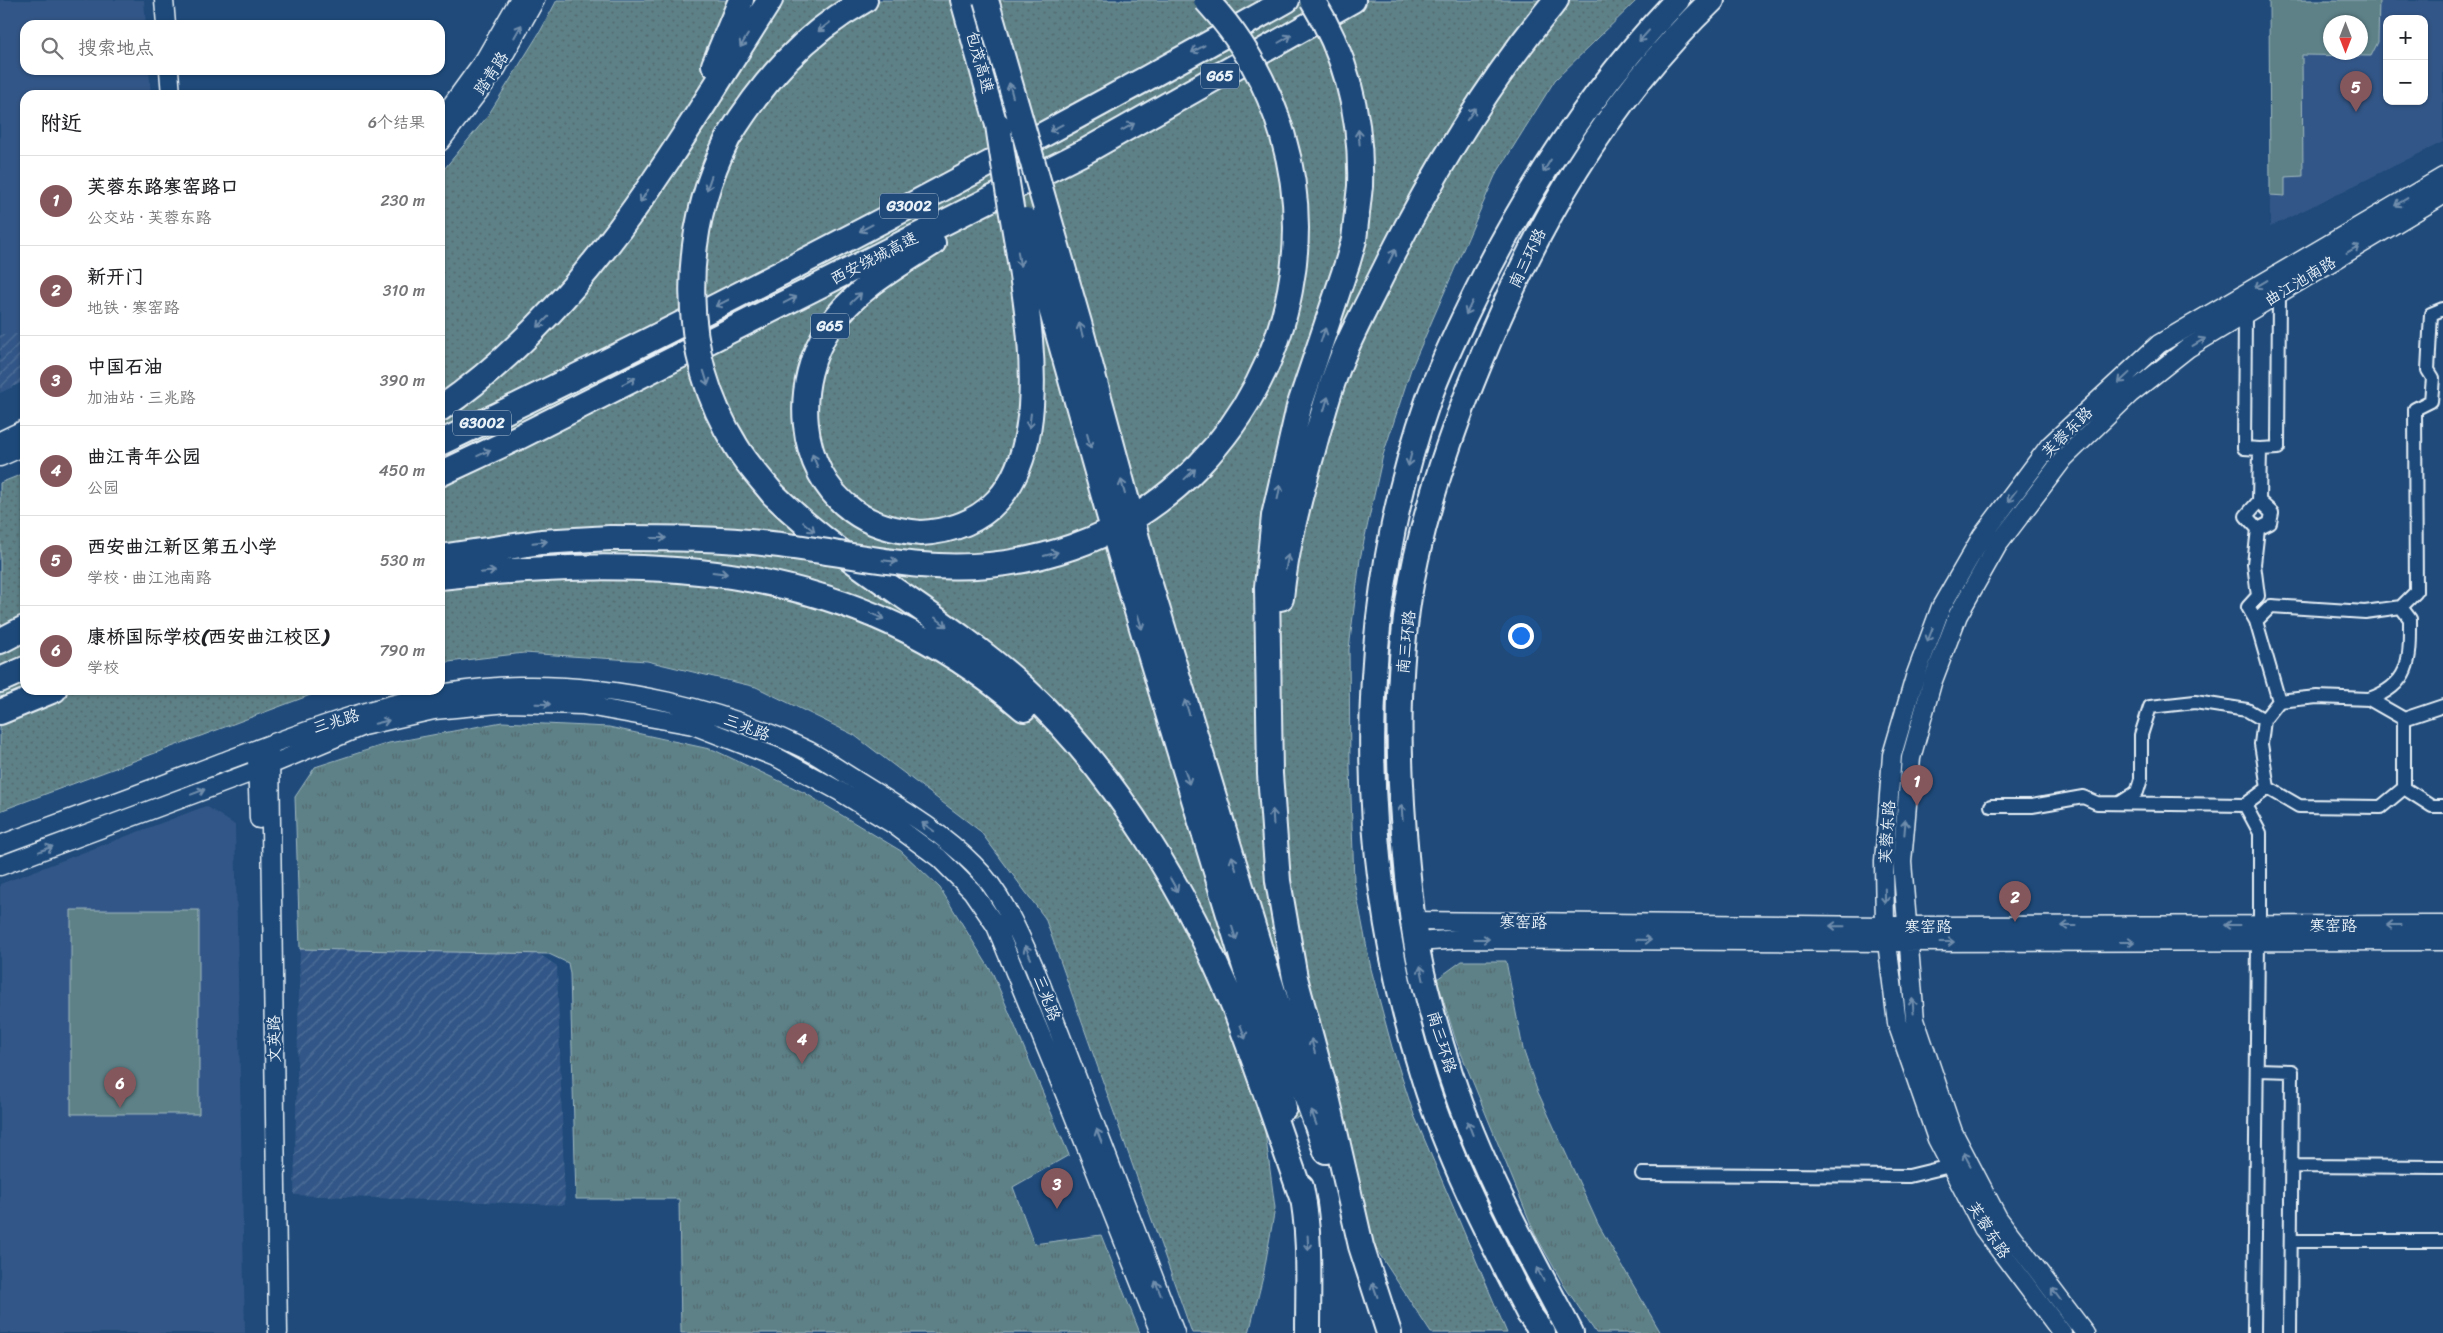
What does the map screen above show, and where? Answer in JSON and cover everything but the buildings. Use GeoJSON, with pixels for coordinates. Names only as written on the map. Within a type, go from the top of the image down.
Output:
{"type":"FeatureCollection","features":[{"type":"Feature","properties":{"kind":"highway"},"geometry":{"type":"LineString","coordinates":[[670,154],[720,55],[741,0]]}},
{"type":"Feature","properties":{"kind":"highway"},"geometry":{"type":"LineString","coordinates":[[445,405],[491,370],[559,305],[623,227],[726,72],[770,0]]}},
{"type":"Feature","properties":{"kind":"highway"},"geometry":{"type":"LineString","coordinates":[[865,0],[826,24],[782,64],[758,92],[728,138],[710,180],[698,224],[692,270],[693,317],[701,362],[720,415],[735,445],[773,494],[824,539],[932,615],[1024,688],[1106,780],[1161,862],[1207,947],[1234,1008],[1304,1203]]}},
{"type":"Feature","properties":{"kind":"highway","name":"包茂高速"},"geometry":{"type":"LineString","coordinates":[[963,0],[998,125]]}},
{"type":"Feature","properties":{"kind":"highway"},"geometry":{"type":"LineString","coordinates":[[986,0],[1079,323],[1136,571],[1275,1066],[1304,1203],[1308,1250],[1308,1333]]}},
{"type":"Feature","properties":{"kind":"highway"},"geometry":{"type":"LineString","coordinates":[[445,556],[541,542],[610,538],[717,539],[777,545],[920,565],[958,567],[1011,564],[1055,554],[1102,536],[1142,512],[1192,473],[1234,425],[1263,373],[1276,344],[1292,283],[1296,217],[1288,156],[1270,99],[1242,45],[1206,0]]}},
{"type":"Feature","properties":{"kind":"highway","name":"西安绕城高速"},"geometry":{"type":"LineString","coordinates":[[445,441],[752,288],[933,194],[1287,0]]}},
{"type":"Feature","properties":{"kind":"highway"},"geometry":{"type":"LineString","coordinates":[[1312,0],[1330,30],[1348,83],[1358,131],[1360,186],[1350,254],[1299,407],[1274,516],[1267,588],[1270,774],[1274,848],[1296,978],[1327,1097],[1361,1246]]}},
{"type":"Feature","properties":{"kind":"highway","name":"西安绕城高速"},"geometry":{"type":"LineString","coordinates":[[445,472],[519,437],[1055,167],[1353,0]]}},
{"type":"Feature","properties":{"kind":"highway"},"geometry":{"type":"LineString","coordinates":[[1270,697],[1281,594],[1294,521],[1316,439],[1340,362],[1359,320],[1446,154],[1497,76],[1556,0]]}},
{"type":"Feature","properties":{"kind":"highway","name":"南三环路"},"geometry":{"type":"LineString","coordinates":[[1543,1333],[1532,1323],[1466,1188],[1429,1093],[1404,1004],[1389,935],[1376,821],[1372,714],[1378,627],[1393,534],[1414,446],[1430,396],[1450,346],[1509,232],[1572,128],[1632,50],[1677,0]]}},
{"type":"Feature","properties":{"kind":"highway","name":"南三环路"},"geometry":{"type":"LineString","coordinates":[[1571,1333],[1524,1242],[1472,1133],[1457,1093],[1425,986],[1414,932],[1402,807],[1400,739],[1402,675],[1415,562],[1434,486],[1452,432],[1488,342],[1526,256],[1540,228],[1587,151],[1615,111],[1641,77],[1712,0]]}},
{"type":"Feature","properties":{"kind":"highway"},"geometry":{"type":"LineString","coordinates":[[998,125],[1058,330],[1136,571],[1304,1089],[1361,1246],[1389,1333]]}},
{"type":"Feature","properties":{"kind":"highway","name":"G65"},"geometry":{"type":"LineString","coordinates":[[998,125],[1032,347],[1032,388],[1028,429],[1018,468],[1012,482],[990,507],[963,525],[921,533],[885,527],[863,518],[845,505],[824,480],[814,460],[806,425],[806,392],[814,359],[831,325],[864,291],[937,240],[1055,167]]}},
{"type":"Feature","properties":{"kind":"highway"},"geometry":{"type":"LineString","coordinates":[[445,577],[552,567],[678,569],[771,582],[856,607],[934,644],[1012,699],[1053,736],[1079,764],[1139,832],[1161,862]]}},
{"type":"Feature","properties":{"kind":"highway"},"geometry":{"type":"LineString","coordinates":[[0,642],[20,632]]}},
{"type":"Feature","properties":{"kind":"highway"},"geometry":{"type":"LineString","coordinates":[[0,680],[20,671]]}},
{"type":"Feature","properties":{"kind":"highway"},"geometry":{"type":"LineString","coordinates":[[0,712],[42,695]]}},
{"type":"Feature","properties":{"kind":"highway"},"geometry":{"type":"LineString","coordinates":[[1556,1305],[1576,1333]]}},
{"type":"Feature","properties":{"kind":"street"},"geometry":{"type":"LineString","coordinates":[[164,0],[166,20]]}},
{"type":"Feature","properties":{"kind":"street","name":"踏青路"},"geometry":{"type":"LineString","coordinates":[[445,114],[484,58],[519,0]]}},
{"type":"Feature","properties":{"kind":"street","name":"踏青路"},"geometry":{"type":"LineString","coordinates":[[445,135],[496,69],[535,0]]}},
{"type":"Feature","properties":{"kind":"street"},"geometry":{"type":"LineString","coordinates":[[169,75],[171,90]]}},
{"type":"Feature","properties":{"kind":"street","name":"曲江池南路"},"geometry":{"type":"LineString","coordinates":[[2159,344],[2443,177]]}},
{"type":"Feature","properties":{"kind":"street","name":"曲江池南路"},"geometry":{"type":"LineString","coordinates":[[2159,369],[2188,348],[2443,196]]}},
{"type":"Feature","properties":{"kind":"street"},"geometry":{"type":"LineString","coordinates":[[2245,314],[2244,448],[2278,448],[2280,293]]}},
{"type":"Feature","properties":{"kind":"street"},"geometry":{"type":"LineString","coordinates":[[2260,448],[2259,501],[2246,516],[2258,529],[2254,564],[2258,596],[2271,606],[2365,612],[2401,607],[2416,592],[2415,409],[2431,401],[2433,378],[2428,370],[2431,314],[2443,309]]}},
{"type":"Feature","properties":{"kind":"street","name":"芙蓉东路"},"geometry":{"type":"LineString","coordinates":[[2062,1333],[1983,1228],[1936,1139],[1897,1024],[1886,934],[1884,862],[1892,755],[1915,677],[1941,607],[1982,536],[2050,445],[2159,344]]}},
{"type":"Feature","properties":{"kind":"street","name":"芙蓉东路"},"geometry":{"type":"LineString","coordinates":[[2085,1333],[1998,1218],[1953,1132],[1915,1020],[1902,862],[1910,758],[1932,683],[1958,615],[1997,546],[2064,458],[2159,369]]}},
{"type":"Feature","properties":{"kind":"street"},"geometry":{"type":"LineString","coordinates":[[0,441],[20,431]]}},
{"type":"Feature","properties":{"kind":"street"},"geometry":{"type":"LineString","coordinates":[[0,457],[20,448]]}},
{"type":"Feature","properties":{"kind":"street"},"geometry":{"type":"LineString","coordinates":[[2258,596],[2248,607],[2256,621],[2279,701]]}},
{"type":"Feature","properties":{"kind":"street"},"geometry":{"type":"LineString","coordinates":[[2256,621],[2271,606]]}},
{"type":"Feature","properties":{"kind":"street"},"geometry":{"type":"LineString","coordinates":[[2268,788],[2261,744],[2264,720],[2279,701],[2317,697],[2370,698],[2387,693],[2401,680],[2408,665],[2410,619],[2401,607]]}},
{"type":"Feature","properties":{"kind":"street","name":"三兆路"},"geometry":{"type":"LineString","coordinates":[[445,695],[463,691],[519,686],[572,688],[678,704],[724,718],[810,752],[906,812],[945,839],[975,866],[989,884],[1021,937],[1175,1333]]}},
{"type":"Feature","properties":{"kind":"street","name":"三兆路"},"geometry":{"type":"LineString","coordinates":[[0,845],[349,716],[445,695]]}},
{"type":"Feature","properties":{"kind":"street"},"geometry":{"type":"LineString","coordinates":[[2370,698],[2404,719]]}},
{"type":"Feature","properties":{"kind":"street"},"geometry":{"type":"LineString","coordinates":[[2120,803],[2137,792],[2141,779],[2141,734],[2150,707],[2195,702],[2247,710],[2264,720]]}},
{"type":"Feature","properties":{"kind":"street","name":"三兆路"},"geometry":{"type":"LineString","coordinates":[[0,866],[264,767],[363,726],[434,710],[508,703],[582,705],[694,725],[778,758],[839,791],[893,824],[939,858],[972,891],[996,926],[1160,1333]]}},
{"type":"Feature","properties":{"kind":"street"},"geometry":{"type":"LineString","coordinates":[[2404,719],[2443,706]]}},
{"type":"Feature","properties":{"kind":"street"},"geometry":{"type":"LineString","coordinates":[[2404,719],[2404,788]]}},
{"type":"Feature","properties":{"kind":"street","name":"文英路"},"geometry":{"type":"LineString","coordinates":[[263,747],[278,1333]]}},
{"type":"Feature","properties":{"kind":"street","name":"文英路"},"geometry":{"type":"LineString","coordinates":[[264,767],[266,1333]]}},
{"type":"Feature","properties":{"kind":"street"},"geometry":{"type":"LineString","coordinates":[[2268,788],[2300,806],[2381,807],[2404,788]]}},
{"type":"Feature","properties":{"kind":"street"},"geometry":{"type":"LineString","coordinates":[[1990,806],[2032,806],[2083,797],[2097,803],[2245,805],[2268,788]]}},
{"type":"Feature","properties":{"kind":"street"},"geometry":{"type":"LineString","coordinates":[[2404,788],[2432,806],[2443,806]]}},
{"type":"Feature","properties":{"kind":"street"},"geometry":{"type":"LineString","coordinates":[[2245,805],[2260,833],[2254,1333]]}},
{"type":"Feature","properties":{"kind":"street","name":"寒窑路"},"geometry":{"type":"LineString","coordinates":[[1414,932],[1462,939],[1886,934],[2259,933],[2443,924]]}},
{"type":"Feature","properties":{"kind":"street","name":"寒窑路"},"geometry":{"type":"LineString","coordinates":[[2259,933],[2443,941]]}},
{"type":"Feature","properties":{"kind":"street"},"geometry":{"type":"LineString","coordinates":[[2257,1070],[2292,1071],[2290,1333]]}},
{"type":"Feature","properties":{"kind":"street"},"geometry":{"type":"LineString","coordinates":[[1642,1174],[1910,1176],[1950,1166]]}},
{"type":"Feature","properties":{"kind":"street"},"geometry":{"type":"LineString","coordinates":[[2292,1166],[2443,1167]]}},
{"type":"Feature","properties":{"kind":"street"},"geometry":{"type":"LineString","coordinates":[[2291,1241],[2443,1241]]}},
{"type":"Feature","properties":{"kind":"shaded area"},"geometry":{"type":"Polygon","coordinates":[[[0,0],[144,0],[146,20],[20,20],[20,75],[149,75],[151,90],[20,90],[20,334],[0,334],[0,0]]]}},
{"type":"Feature","properties":{"kind":"shaded area"},"geometry":{"type":"Polygon","coordinates":[[[2269,0],[2443,0],[2443,142],[2270,227],[2269,0]]]}},
{"type":"Feature","properties":{"kind":"shaded area"},"geometry":{"type":"Polygon","coordinates":[[[0,334],[20,334],[20,383],[0,393],[0,334]]]}},
{"type":"Feature","properties":{"kind":"shaded area"},"geometry":{"type":"Polygon","coordinates":[[[206,806],[235,825],[245,1333],[0,1333],[0,884],[206,806]]]}},
{"type":"Feature","properties":{"kind":"shaded area"},"geometry":{"type":"Polygon","coordinates":[[[300,949],[538,953],[557,966],[565,1205],[294,1195],[300,949]]]}},
{"type":"Feature","properties":{"kind":"green space"},"geometry":{"type":"Polygon","coordinates":[[[557,0],[1637,0],[1555,80],[1495,176],[1411,369],[1383,455],[1360,559],[1349,649],[1350,768],[1354,881],[1371,969],[1392,1047],[1414,1115],[1507,1333],[1431,1333],[1378,1252],[1360,1217],[1336,1110],[1264,1124],[1275,1208],[1263,1277],[1249,1333],[1192,1333],[1045,918],[980,831],[854,735],[756,687],[647,661],[524,653],[445,662],[445,168],[487,117],[541,30],[557,0]]]}},
{"type":"Feature","properties":{"kind":"green space"},"geometry":{"type":"Polygon","coordinates":[[[2269,0],[2379,0],[2378,42],[2371,56],[2368,56],[2368,15],[2323,15],[2323,55],[2302,55],[2303,176],[2285,177],[2285,196],[2270,195],[2269,0]]]}},
{"type":"Feature","properties":{"kind":"green space"},"geometry":{"type":"Polygon","coordinates":[[[20,475],[20,695],[311,695],[0,811],[0,483],[20,475]]]}},
{"type":"Feature","properties":{"kind":"green space"},"geometry":{"type":"Polygon","coordinates":[[[502,722],[609,727],[714,750],[805,793],[901,851],[940,888],[993,974],[1069,1155],[1013,1187],[1034,1244],[1101,1235],[1140,1333],[681,1333],[679,1199],[576,1199],[570,974],[568,963],[549,954],[300,949],[295,797],[315,767],[389,743],[502,722]]]}},
{"type":"Feature","properties":{"kind":"green space"},"geometry":{"type":"Polygon","coordinates":[[[71,910],[199,910],[199,1114],[71,1114],[71,910]]]}},
{"type":"Feature","properties":{"kind":"green space"},"geometry":{"type":"Polygon","coordinates":[[[1462,961],[1506,961],[1523,1049],[1537,1090],[1598,1224],[1661,1333],[1596,1333],[1565,1287],[1535,1234],[1456,1041],[1437,979],[1462,961]]]}},
{"type":"Feature","properties":{"kind":"place","name":"西安曲江新区第五小学"},"geometry":{"type":"Point","coordinates":[2356,112]}},
{"type":"Feature","properties":{"kind":"place","name":"芙蓉东路寒窑路口"},"geometry":{"type":"Point","coordinates":[1917,806]}},
{"type":"Feature","properties":{"kind":"place","name":"新开门"},"geometry":{"type":"Point","coordinates":[2015,922]}},
{"type":"Feature","properties":{"kind":"place","name":"曲江青年公园"},"geometry":{"type":"Point","coordinates":[802,1064]}},
{"type":"Feature","properties":{"kind":"place","name":"康桥国际学校(西安曲江校区)"},"geometry":{"type":"Point","coordinates":[120,1108]}},
{"type":"Feature","properties":{"kind":"place","name":"中国石油"},"geometry":{"type":"Point","coordinates":[1057,1209]}}]}
